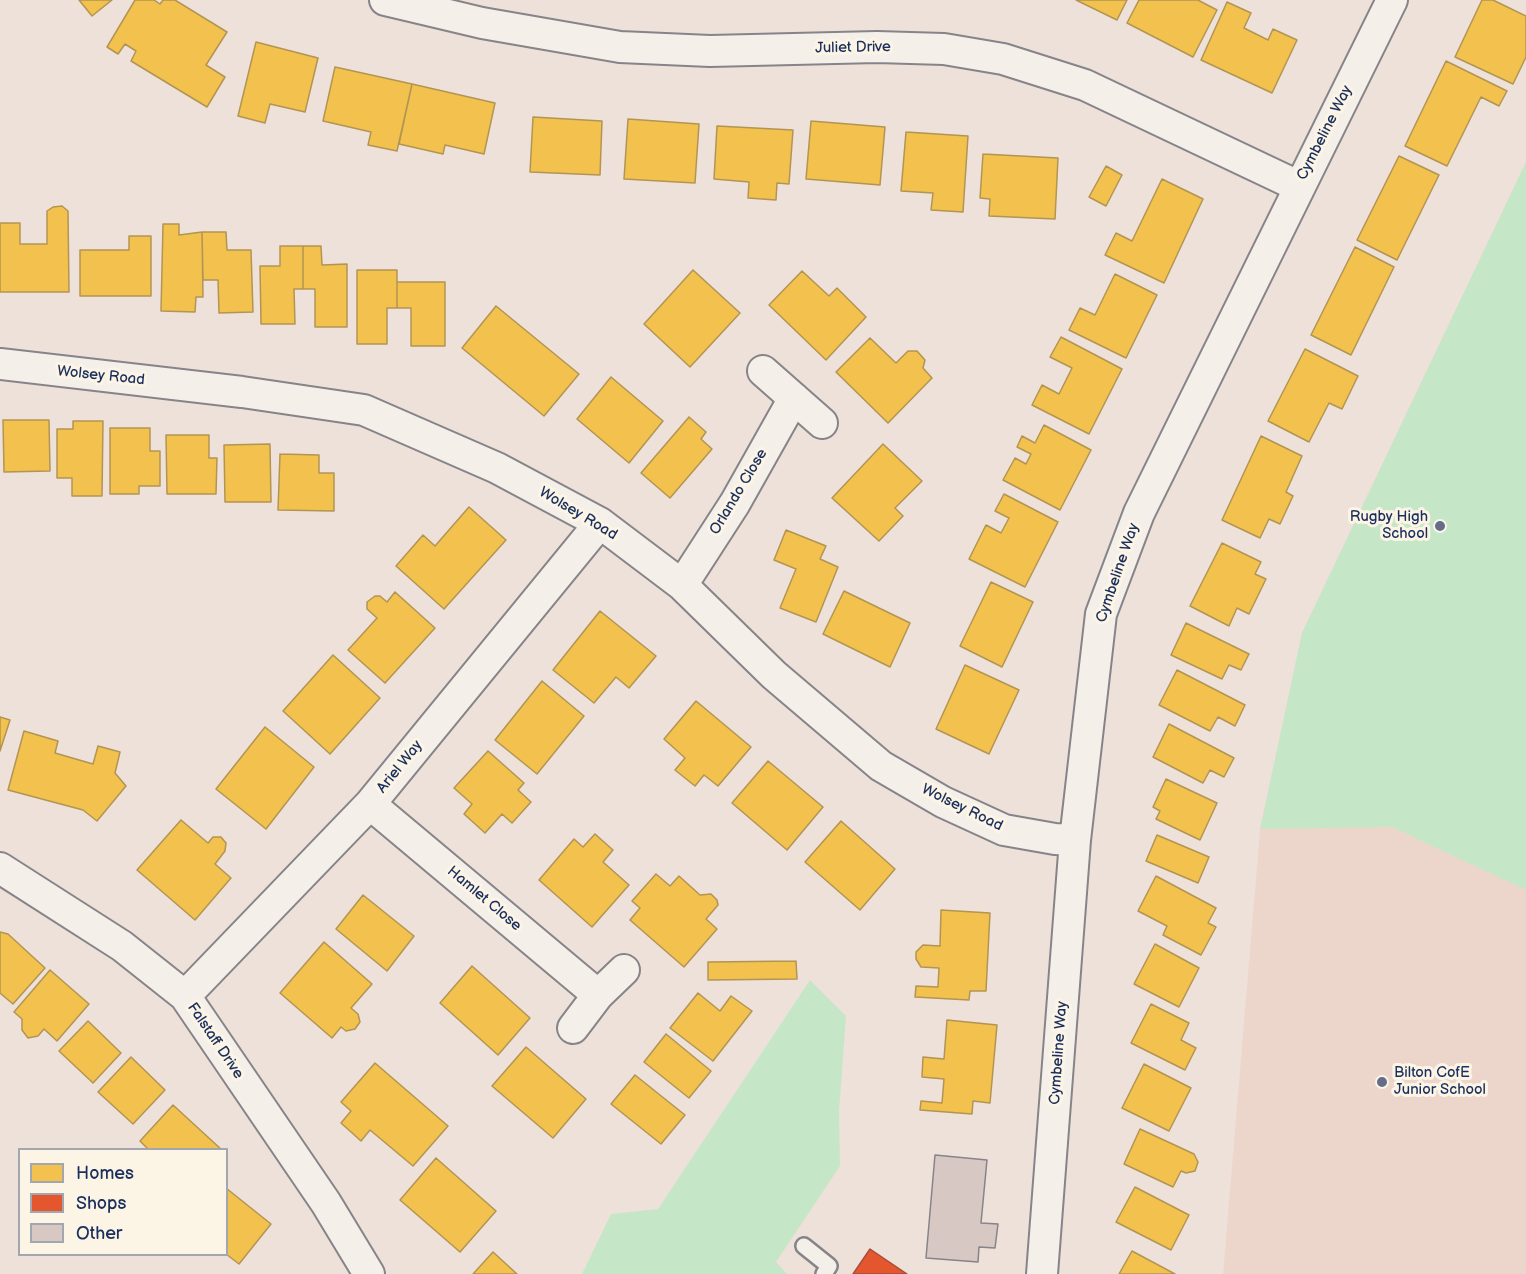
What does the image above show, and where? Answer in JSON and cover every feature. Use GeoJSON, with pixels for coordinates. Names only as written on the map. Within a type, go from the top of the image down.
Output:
{"type":"FeatureCollection","features":[{"type":"Feature","properties":{"kind":"street","name":"Juliet Drive"},"geometry":{"type":"LineString","coordinates":[[386,0],[482,23],[620,47],[710,51],[877,47],[944,49],[1003,59],[1085,85],[1298,186]]}},
{"type":"Feature","properties":{"kind":"street","name":"Cymbeline Way"},"geometry":{"type":"LineString","coordinates":[[1042,1274],[1075,840],[1101,614],[1138,513],[1392,0]]}},
{"type":"Feature","properties":{"kind":"street","name":"Wolsey Road"},"geometry":{"type":"LineString","coordinates":[[0,364],[242,392],[364,410],[497,468],[600,524],[682,585],[774,675],[881,766],[943,802],[1004,830],[1075,840]]}},
{"type":"Feature","properties":{"kind":"street"},"geometry":{"type":"LineString","coordinates":[[763,371],[822,423]]}},
{"type":"Feature","properties":{"kind":"street","name":"Orlando Close"},"geometry":{"type":"LineString","coordinates":[[682,585],[735,503],[794,398]]}},
{"type":"Feature","properties":{"kind":"street","name":"Ariel Way"},"geometry":{"type":"LineString","coordinates":[[185,996],[370,804],[600,524]]}},
{"type":"Feature","properties":{"kind":"street","name":"Hamlet Close"},"geometry":{"type":"LineString","coordinates":[[370,804],[598,995]]}},
{"type":"Feature","properties":{"kind":"street","name":"Falstaff Drive"},"geometry":{"type":"LineString","coordinates":[[0,868],[122,946],[185,996],[326,1203],[369,1274]]}},
{"type":"Feature","properties":{"kind":"street"},"geometry":{"type":"LineString","coordinates":[[573,1028],[598,995],[624,970]]}},
{"type":"Feature","properties":{"kind":"lane"},"geometry":{"type":"LineString","coordinates":[[804,1246],[829,1266],[824,1274]]}},
{"type":"Feature","properties":{"kind":"shaded area"},"geometry":{"type":"Polygon","coordinates":[[[1526,162],[1526,1274],[1223,1274],[1260,830],[1302,633],[1526,162]]]}},
{"type":"Feature","properties":{"kind":"green space","name":"Rugby High School"},"geometry":{"type":"Polygon","coordinates":[[[1526,162],[1526,890],[1392,827],[1260,829],[1302,633],[1526,162]]]}},
{"type":"Feature","properties":{"kind":"green space"},"geometry":{"type":"Polygon","coordinates":[[[810,980],[846,1016],[839,1112],[840,1166],[776,1262],[787,1274],[582,1274],[611,1214],[658,1209],[810,980]]]}},
{"type":"Feature","properties":{"kind":"building: Homes"},"geometry":{"type":"Polygon","coordinates":[[[79,0],[112,0],[92,16],[79,0]]]}},
{"type":"Feature","properties":{"kind":"building: Homes"},"geometry":{"type":"Polygon","coordinates":[[[135,0],[154,0],[160,4],[163,0],[175,0],[227,32],[206,65],[225,77],[207,107],[131,61],[136,51],[125,44],[118,54],[107,47],[135,0]]]}},
{"type":"Feature","properties":{"kind":"building: Homes"},"geometry":{"type":"Polygon","coordinates":[[[1076,0],[1127,0],[1117,20],[1076,0]]]}},
{"type":"Feature","properties":{"kind":"building: Homes"},"geometry":{"type":"Polygon","coordinates":[[[1139,0],[1198,0],[1217,10],[1193,57],[1127,23],[1139,0]]]}},
{"type":"Feature","properties":{"kind":"building: Homes"},"geometry":{"type":"Polygon","coordinates":[[[1482,0],[1493,0],[1526,16],[1526,57],[1513,84],[1455,57],[1482,0]]]}},
{"type":"Feature","properties":{"kind":"building: Homes"},"geometry":{"type":"Polygon","coordinates":[[[1227,2],[1251,13],[1244,28],[1268,40],[1273,29],[1297,40],[1272,93],[1201,60],[1227,2]]]}},
{"type":"Feature","properties":{"kind":"building: Homes"},"geometry":{"type":"Polygon","coordinates":[[[256,42],[318,58],[305,112],[270,104],[265,123],[238,116],[256,42]]]}},
{"type":"Feature","properties":{"kind":"building: Homes"},"geometry":{"type":"Polygon","coordinates":[[[1446,61],[1507,91],[1499,106],[1481,97],[1447,166],[1405,146],[1446,61]]]}},
{"type":"Feature","properties":{"kind":"building: Homes"},"geometry":{"type":"Polygon","coordinates":[[[335,67],[412,84],[397,151],[368,145],[371,132],[323,121],[335,67]]]}},
{"type":"Feature","properties":{"kind":"building: Homes"},"geometry":{"type":"Polygon","coordinates":[[[412,84],[495,103],[484,154],[445,145],[443,154],[399,144],[412,84]]]}},
{"type":"Feature","properties":{"kind":"building: Homes"},"geometry":{"type":"Polygon","coordinates":[[[533,117],[602,121],[600,175],[530,172],[533,117]]]}},
{"type":"Feature","properties":{"kind":"building: Homes"},"geometry":{"type":"Polygon","coordinates":[[[628,119],[699,124],[695,183],[624,179],[628,119]]]}},
{"type":"Feature","properties":{"kind":"building: Homes"},"geometry":{"type":"Polygon","coordinates":[[[811,121],[885,127],[880,185],[806,179],[811,121]]]}},
{"type":"Feature","properties":{"kind":"building: Homes"},"geometry":{"type":"Polygon","coordinates":[[[717,126],[793,130],[789,184],[777,183],[776,200],[748,198],[749,182],[714,179],[717,126]]]}},
{"type":"Feature","properties":{"kind":"building: Homes"},"geometry":{"type":"Polygon","coordinates":[[[906,132],[968,136],[963,212],[931,210],[933,193],[901,191],[906,132]]]}},
{"type":"Feature","properties":{"kind":"building: Homes"},"geometry":{"type":"Polygon","coordinates":[[[983,154],[1058,158],[1055,219],[989,216],[990,199],[980,198],[983,154]]]}},
{"type":"Feature","properties":{"kind":"building: Homes"},"geometry":{"type":"Polygon","coordinates":[[[1399,156],[1439,175],[1397,260],[1357,240],[1399,156]]]}},
{"type":"Feature","properties":{"kind":"building: Homes"},"geometry":{"type":"Polygon","coordinates":[[[1106,166],[1122,175],[1106,206],[1089,197],[1106,166]]]}},
{"type":"Feature","properties":{"kind":"building: Homes"},"geometry":{"type":"Polygon","coordinates":[[[1162,179],[1203,199],[1164,283],[1105,255],[1116,233],[1132,241],[1162,179]]]}},
{"type":"Feature","properties":{"kind":"building: Homes"},"geometry":{"type":"Polygon","coordinates":[[[62,206],[68,211],[69,292],[0,292],[0,223],[20,223],[20,244],[47,244],[47,211],[53,207],[62,206]]]}},
{"type":"Feature","properties":{"kind":"building: Homes"},"geometry":{"type":"Polygon","coordinates":[[[163,224],[179,224],[179,235],[202,232],[203,297],[196,297],[195,312],[161,311],[163,224]]]}},
{"type":"Feature","properties":{"kind":"building: Homes"},"geometry":{"type":"Polygon","coordinates":[[[202,232],[226,232],[227,250],[251,250],[253,312],[219,313],[218,280],[203,280],[202,232]]]}},
{"type":"Feature","properties":{"kind":"building: Homes"},"geometry":{"type":"Polygon","coordinates":[[[129,236],[151,236],[151,296],[80,296],[80,250],[129,250],[129,236]]]}},
{"type":"Feature","properties":{"kind":"building: Homes"},"geometry":{"type":"Polygon","coordinates":[[[280,246],[303,246],[303,289],[294,289],[295,324],[261,324],[260,266],[280,266],[280,246]]]}},
{"type":"Feature","properties":{"kind":"building: Homes"},"geometry":{"type":"Polygon","coordinates":[[[303,246],[321,246],[322,265],[347,264],[347,327],[315,327],[315,289],[303,289],[303,246]]]}},
{"type":"Feature","properties":{"kind":"building: Homes"},"geometry":{"type":"Polygon","coordinates":[[[1355,247],[1394,267],[1351,355],[1311,335],[1355,247]]]}},
{"type":"Feature","properties":{"kind":"building: Homes"},"geometry":{"type":"Polygon","coordinates":[[[357,270],[397,270],[397,308],[387,308],[387,344],[357,344],[357,270]]]}},
{"type":"Feature","properties":{"kind":"building: Homes"},"geometry":{"type":"Polygon","coordinates":[[[693,270],[740,313],[690,367],[644,324],[693,270]]]}},
{"type":"Feature","properties":{"kind":"building: Homes"},"geometry":{"type":"Polygon","coordinates":[[[802,271],[829,296],[837,288],[866,317],[826,360],[769,305],[802,271]]]}},
{"type":"Feature","properties":{"kind":"building: Homes"},"geometry":{"type":"Polygon","coordinates":[[[1115,274],[1157,295],[1126,358],[1069,330],[1080,308],[1095,315],[1115,274]]]}},
{"type":"Feature","properties":{"kind":"building: Homes"},"geometry":{"type":"Polygon","coordinates":[[[397,282],[445,282],[445,346],[411,346],[411,308],[397,308],[397,282]]]}},
{"type":"Feature","properties":{"kind":"building: Homes"},"geometry":{"type":"Polygon","coordinates":[[[496,306],[579,374],[544,416],[462,348],[496,306]]]}},
{"type":"Feature","properties":{"kind":"building: Homes"},"geometry":{"type":"Polygon","coordinates":[[[1061,337],[1122,369],[1089,434],[1032,405],[1042,385],[1059,394],[1072,368],[1050,357],[1061,337]]]}},
{"type":"Feature","properties":{"kind":"building: Homes"},"geometry":{"type":"Polygon","coordinates":[[[870,338],[896,363],[908,351],[917,351],[925,360],[923,368],[932,378],[888,423],[836,372],[870,338]]]}},
{"type":"Feature","properties":{"kind":"building: Homes"},"geometry":{"type":"Polygon","coordinates":[[[1305,349],[1358,376],[1342,409],[1329,403],[1309,442],[1268,421],[1305,349]]]}},
{"type":"Feature","properties":{"kind":"building: Homes"},"geometry":{"type":"Polygon","coordinates":[[[611,377],[663,421],[629,463],[577,419],[611,377]]]}},
{"type":"Feature","properties":{"kind":"building: Homes"},"geometry":{"type":"Polygon","coordinates":[[[689,417],[706,432],[701,439],[712,449],[670,498],[641,473],[689,417]]]}},
{"type":"Feature","properties":{"kind":"building: Homes"},"geometry":{"type":"Polygon","coordinates":[[[3,420],[49,420],[50,471],[4,472],[3,420]]]}},
{"type":"Feature","properties":{"kind":"building: Homes"},"geometry":{"type":"Polygon","coordinates":[[[73,421],[103,421],[102,496],[72,496],[72,478],[57,478],[57,429],[73,429],[73,421]]]}},
{"type":"Feature","properties":{"kind":"building: Homes"},"geometry":{"type":"Polygon","coordinates":[[[1044,425],[1091,450],[1060,510],[1003,480],[1015,458],[1026,464],[1031,454],[1017,447],[1022,436],[1035,443],[1044,425]]]}},
{"type":"Feature","properties":{"kind":"building: Homes"},"geometry":{"type":"Polygon","coordinates":[[[110,428],[150,428],[150,451],[160,451],[160,486],[139,486],[139,494],[110,494],[110,428]]]}},
{"type":"Feature","properties":{"kind":"building: Homes"},"geometry":{"type":"Polygon","coordinates":[[[166,435],[209,435],[209,458],[217,458],[216,494],[167,494],[166,435]]]}},
{"type":"Feature","properties":{"kind":"building: Homes"},"geometry":{"type":"Polygon","coordinates":[[[1261,436],[1302,456],[1286,492],[1293,496],[1280,524],[1269,519],[1260,538],[1222,520],[1261,436]]]}},
{"type":"Feature","properties":{"kind":"building: Homes"},"geometry":{"type":"Polygon","coordinates":[[[270,444],[271,502],[225,502],[224,445],[270,444]]]}},
{"type":"Feature","properties":{"kind":"building: Homes"},"geometry":{"type":"Polygon","coordinates":[[[883,444],[922,481],[895,508],[903,516],[879,541],[832,498],[883,444]]]}},
{"type":"Feature","properties":{"kind":"building: Homes"},"geometry":{"type":"Polygon","coordinates":[[[280,454],[319,455],[319,473],[334,473],[334,511],[278,510],[280,454]]]}},
{"type":"Feature","properties":{"kind":"building: Homes"},"geometry":{"type":"Polygon","coordinates":[[[1004,494],[1058,522],[1025,587],[969,559],[986,525],[1001,533],[1009,518],[995,511],[1004,494]]]}},
{"type":"Feature","properties":{"kind":"building: Homes"},"geometry":{"type":"Polygon","coordinates":[[[469,507],[506,540],[444,609],[396,566],[423,535],[435,546],[469,507]]]}},
{"type":"Feature","properties":{"kind":"building: Homes"},"geometry":{"type":"Polygon","coordinates":[[[786,530],[826,546],[820,559],[838,567],[816,622],[780,608],[796,569],[774,560],[786,530]]]}},
{"type":"Feature","properties":{"kind":"building: Homes"},"geometry":{"type":"Polygon","coordinates":[[[1222,543],[1261,562],[1255,574],[1266,579],[1249,614],[1237,608],[1229,626],[1190,606],[1222,543]]]}},
{"type":"Feature","properties":{"kind":"building: Homes"},"geometry":{"type":"Polygon","coordinates":[[[991,582],[1033,602],[1002,667],[960,646],[991,582]]]}},
{"type":"Feature","properties":{"kind":"building: Homes"},"geometry":{"type":"Polygon","coordinates":[[[844,591],[910,623],[890,667],[823,634],[844,591]]]}},
{"type":"Feature","properties":{"kind":"building: Homes"},"geometry":{"type":"Polygon","coordinates":[[[395,592],[435,628],[385,683],[348,650],[377,618],[367,609],[367,602],[375,596],[380,596],[387,602],[395,592]]]}},
{"type":"Feature","properties":{"kind":"building: Homes"},"geometry":{"type":"Polygon","coordinates":[[[600,611],[656,656],[629,688],[616,677],[594,703],[553,670],[600,611]]]}},
{"type":"Feature","properties":{"kind":"building: Homes"},"geometry":{"type":"Polygon","coordinates":[[[1186,623],[1249,654],[1241,670],[1229,665],[1222,679],[1171,655],[1186,623]]]}},
{"type":"Feature","properties":{"kind":"building: Homes"},"geometry":{"type":"Polygon","coordinates":[[[333,655],[380,698],[330,754],[283,711],[333,655]]]}},
{"type":"Feature","properties":{"kind":"building: Homes"},"geometry":{"type":"Polygon","coordinates":[[[965,665],[1019,690],[989,754],[936,729],[965,665]]]}},
{"type":"Feature","properties":{"kind":"building: Homes"},"geometry":{"type":"Polygon","coordinates":[[[1177,670],[1245,705],[1235,726],[1218,717],[1210,731],[1159,705],[1177,670]]]}},
{"type":"Feature","properties":{"kind":"building: Homes"},"geometry":{"type":"Polygon","coordinates":[[[542,681],[584,716],[537,774],[495,740],[542,681]]]}},
{"type":"Feature","properties":{"kind":"building: Homes"},"geometry":{"type":"Polygon","coordinates":[[[696,701],[751,747],[718,786],[704,775],[695,786],[675,770],[685,758],[664,739],[696,701]]]}},
{"type":"Feature","properties":{"kind":"building: Homes"},"geometry":{"type":"Polygon","coordinates":[[[0,717],[10,720],[0,751],[0,717]]]}},
{"type":"Feature","properties":{"kind":"building: Homes"},"geometry":{"type":"Polygon","coordinates":[[[1169,724],[1234,758],[1224,777],[1210,770],[1203,783],[1153,757],[1169,724]]]}},
{"type":"Feature","properties":{"kind":"building: Homes"},"geometry":{"type":"Polygon","coordinates":[[[265,727],[314,767],[266,829],[216,789],[265,727]]]}},
{"type":"Feature","properties":{"kind":"building: Homes"},"geometry":{"type":"Polygon","coordinates":[[[24,731],[58,741],[55,753],[93,764],[98,746],[120,752],[115,773],[126,786],[97,821],[83,810],[8,790],[24,731]]]}},
{"type":"Feature","properties":{"kind":"building: Homes"},"geometry":{"type":"Polygon","coordinates":[[[488,751],[524,783],[518,790],[531,802],[512,823],[502,814],[485,833],[464,814],[472,804],[454,788],[488,751]]]}},
{"type":"Feature","properties":{"kind":"building: Homes"},"geometry":{"type":"Polygon","coordinates":[[[768,761],[823,807],[787,850],[732,803],[768,761]]]}},
{"type":"Feature","properties":{"kind":"building: Homes"},"geometry":{"type":"Polygon","coordinates":[[[1166,779],[1217,803],[1200,840],[1156,819],[1160,811],[1153,807],[1166,779]]]}},
{"type":"Feature","properties":{"kind":"building: Homes"},"geometry":{"type":"Polygon","coordinates":[[[181,820],[208,843],[213,837],[221,837],[226,843],[225,851],[215,864],[231,878],[195,920],[137,870],[181,820]]]}},
{"type":"Feature","properties":{"kind":"building: Homes"},"geometry":{"type":"Polygon","coordinates":[[[841,821],[895,869],[860,910],[805,862],[841,821]]]}},
{"type":"Feature","properties":{"kind":"building: Homes"},"geometry":{"type":"Polygon","coordinates":[[[595,834],[613,850],[603,862],[629,885],[592,927],[539,880],[574,839],[583,847],[595,834]]]}},
{"type":"Feature","properties":{"kind":"building: Homes"},"geometry":{"type":"Polygon","coordinates":[[[1157,835],[1209,857],[1198,883],[1146,861],[1157,835]]]}},
{"type":"Feature","properties":{"kind":"building: Homes"},"geometry":{"type":"Polygon","coordinates":[[[656,874],[670,886],[679,876],[700,895],[711,894],[717,900],[718,905],[706,919],[717,929],[684,967],[630,920],[640,908],[632,901],[656,874]]]}},
{"type":"Feature","properties":{"kind":"building: Homes"},"geometry":{"type":"Polygon","coordinates":[[[1156,876],[1216,908],[1208,923],[1216,927],[1201,955],[1163,935],[1167,926],[1138,911],[1156,876]]]}},
{"type":"Feature","properties":{"kind":"building: Homes"},"geometry":{"type":"Polygon","coordinates":[[[363,895],[414,936],[387,971],[336,929],[363,895]]]}},
{"type":"Feature","properties":{"kind":"building: Homes"},"geometry":{"type":"Polygon","coordinates":[[[941,910],[990,913],[986,991],[970,991],[969,1000],[915,997],[916,986],[938,987],[939,968],[921,967],[916,959],[916,952],[923,945],[940,946],[941,910]]]}},
{"type":"Feature","properties":{"kind":"building: Homes"},"geometry":{"type":"Polygon","coordinates":[[[0,932],[8,934],[45,968],[13,1004],[0,993],[0,932]]]}},
{"type":"Feature","properties":{"kind":"building: Homes"},"geometry":{"type":"Polygon","coordinates":[[[324,942],[372,984],[351,1008],[358,1014],[360,1022],[355,1029],[346,1031],[341,1027],[332,1038],[280,993],[324,942]]]}},
{"type":"Feature","properties":{"kind":"building: Homes"},"geometry":{"type":"Polygon","coordinates":[[[1155,944],[1199,968],[1179,1007],[1134,984],[1155,944]]]}},
{"type":"Feature","properties":{"kind":"building: Homes"},"geometry":{"type":"Polygon","coordinates":[[[796,961],[797,979],[708,980],[708,962],[796,961]]]}},
{"type":"Feature","properties":{"kind":"building: Homes"},"geometry":{"type":"Polygon","coordinates":[[[472,966],[530,1018],[498,1055],[440,1003],[472,966]]]}},
{"type":"Feature","properties":{"kind":"building: Homes"},"geometry":{"type":"Polygon","coordinates":[[[50,970],[89,1004],[57,1041],[44,1029],[38,1036],[28,1038],[22,1030],[22,1019],[14,1012],[50,970]]]}},
{"type":"Feature","properties":{"kind":"building: Homes"},"geometry":{"type":"Polygon","coordinates":[[[698,993],[720,1011],[731,996],[752,1011],[713,1061],[670,1028],[698,993]]]}},
{"type":"Feature","properties":{"kind":"building: Homes"},"geometry":{"type":"Polygon","coordinates":[[[1151,1004],[1189,1023],[1181,1040],[1196,1048],[1185,1070],[1131,1043],[1151,1004]]]}},
{"type":"Feature","properties":{"kind":"building: Homes"},"geometry":{"type":"Polygon","coordinates":[[[947,1020],[997,1025],[990,1103],[973,1101],[972,1114],[920,1110],[921,1101],[942,1103],[944,1079],[922,1077],[923,1057],[944,1059],[947,1020]]]}},
{"type":"Feature","properties":{"kind":"building: Homes"},"geometry":{"type":"Polygon","coordinates":[[[88,1021],[121,1053],[93,1083],[59,1051],[88,1021]]]}},
{"type":"Feature","properties":{"kind":"building: Homes"},"geometry":{"type":"Polygon","coordinates":[[[666,1034],[711,1071],[689,1098],[644,1062],[666,1034]]]}},
{"type":"Feature","properties":{"kind":"building: Homes"},"geometry":{"type":"Polygon","coordinates":[[[526,1047],[586,1099],[553,1138],[492,1086],[526,1047]]]}},
{"type":"Feature","properties":{"kind":"building: Homes"},"geometry":{"type":"Polygon","coordinates":[[[131,1057],[165,1090],[133,1124],[98,1092],[131,1057]]]}},
{"type":"Feature","properties":{"kind":"building: Homes"},"geometry":{"type":"Polygon","coordinates":[[[375,1063],[448,1126],[413,1166],[370,1130],[361,1141],[341,1123],[351,1111],[341,1102],[375,1063]]]}},
{"type":"Feature","properties":{"kind":"building: Homes"},"geometry":{"type":"Polygon","coordinates":[[[1144,1064],[1191,1088],[1169,1131],[1122,1108],[1144,1064]]]}},
{"type":"Feature","properties":{"kind":"building: Homes"},"geometry":{"type":"Polygon","coordinates":[[[635,1075],[685,1115],[661,1144],[611,1104],[635,1075]]]}},
{"type":"Feature","properties":{"kind":"building: Homes"},"geometry":{"type":"Polygon","coordinates":[[[173,1105],[220,1148],[147,1148],[140,1141],[173,1105]]]}},
{"type":"Feature","properties":{"kind":"building: Homes"},"geometry":{"type":"Polygon","coordinates":[[[1140,1129],[1194,1154],[1198,1162],[1195,1171],[1186,1173],[1181,1171],[1173,1187],[1124,1164],[1140,1129]]]}},
{"type":"Feature","properties":{"kind":"building: Homes"},"geometry":{"type":"Polygon","coordinates":[[[436,1158],[496,1211],[460,1252],[400,1200],[436,1158]]]}},
{"type":"Feature","properties":{"kind":"building: Homes"},"geometry":{"type":"Polygon","coordinates":[[[1135,1187],[1189,1215],[1171,1250],[1116,1222],[1135,1187]]]}},
{"type":"Feature","properties":{"kind":"building: Homes"},"geometry":{"type":"Polygon","coordinates":[[[228,1190],[271,1224],[239,1264],[228,1256],[228,1190]]]}},
{"type":"Feature","properties":{"kind":"building: Homes"},"geometry":{"type":"Polygon","coordinates":[[[1132,1251],[1175,1274],[1119,1274],[1132,1251]]]}},
{"type":"Feature","properties":{"kind":"building: Homes"},"geometry":{"type":"Polygon","coordinates":[[[493,1252],[517,1274],[473,1274],[493,1252]]]}},
{"type":"Feature","properties":{"kind":"building: Shops"},"geometry":{"type":"Polygon","coordinates":[[[870,1249],[907,1274],[853,1274],[870,1249]]]}},
{"type":"Feature","properties":{"kind":"building: Other"},"geometry":{"type":"Polygon","coordinates":[[[935,1155],[987,1160],[981,1223],[998,1224],[995,1248],[979,1247],[978,1262],[926,1258],[935,1155]]]}},
{"type":"Feature","properties":{"kind":"place","name":"Rugby High School"},"geometry":{"type":"Point","coordinates":[1440,526]}},
{"type":"Feature","properties":{"kind":"place","name":"Bilton CofE Junior School"},"geometry":{"type":"Point","coordinates":[1382,1082]}}]}
